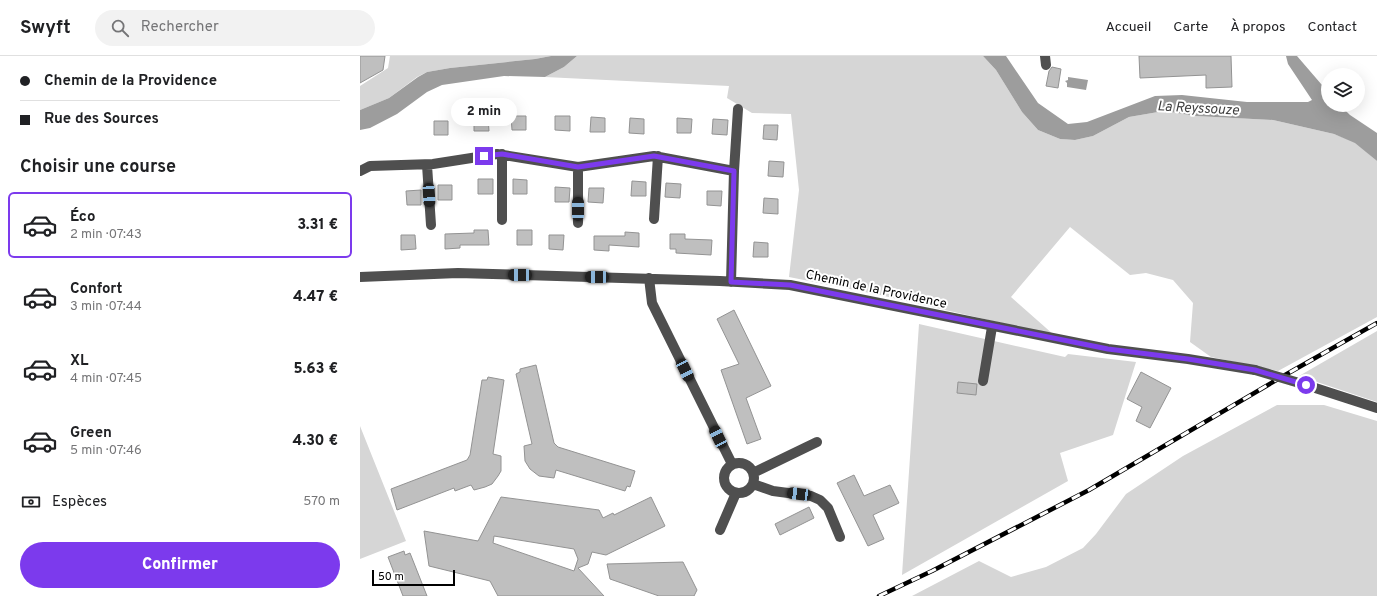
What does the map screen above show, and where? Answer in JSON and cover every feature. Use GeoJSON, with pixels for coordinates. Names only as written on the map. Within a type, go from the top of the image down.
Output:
{"type":"FeatureCollection","features":[{"type":"Feature","properties":{"kind":"street"},"geometry":{"type":"LineString","coordinates":[[731,282],[734,171],[738,109]]}},
{"type":"Feature","properties":{"kind":"street"},"geometry":{"type":"LineString","coordinates":[[360,171],[370,166],[427,165],[502,154],[578,167],[658,156],[734,171]]}},
{"type":"Feature","properties":{"kind":"street"},"geometry":{"type":"LineString","coordinates":[[502,154],[502,220]]}},
{"type":"Feature","properties":{"kind":"street"},"geometry":{"type":"LineString","coordinates":[[654,219],[658,156]]}},
{"type":"Feature","properties":{"kind":"street"},"geometry":{"type":"LineString","coordinates":[[427,165],[431,226]]}},
{"type":"Feature","properties":{"kind":"street"},"geometry":{"type":"LineString","coordinates":[[578,167],[578,223]]}},
{"type":"Feature","properties":{"kind":"street","name":"Chemin de la Providence"},"geometry":{"type":"LineString","coordinates":[[360,278],[458,273],[649,278],[790,285],[992,327],[1108,349],[1188,359],[1255,370],[1377,408]]}},
{"type":"Feature","properties":{"kind":"street"},"geometry":{"type":"LineString","coordinates":[[649,278],[652,302],[732,464]]}},
{"type":"Feature","properties":{"kind":"street"},"geometry":{"type":"LineString","coordinates":[[983,380],[992,327]]}},
{"type":"Feature","properties":{"kind":"street"},"geometry":{"type":"LineString","coordinates":[[754,473],[816,442]]}},
{"type":"Feature","properties":{"kind":"street"},"geometry":{"type":"LineString","coordinates":[[742,463],[751,468],[754,473],[753,484],[746,491],[736,493],[727,488],[724,479],[725,470],[732,464],[742,463]]}},
{"type":"Feature","properties":{"kind":"street"},"geometry":{"type":"LineString","coordinates":[[753,484],[773,491],[811,496],[820,500],[828,508],[840,537]]}},
{"type":"Feature","properties":{"kind":"street"},"geometry":{"type":"LineString","coordinates":[[720,530],[736,493]]}},
{"type":"Feature","properties":{"kind":"shaded area"},"geometry":{"type":"Polygon","coordinates":[[[390,56],[551,56],[427,72],[417,77],[389,98],[360,110],[360,86],[388,68],[390,56]]]}},
{"type":"Feature","properties":{"kind":"shaded area"},"geometry":{"type":"Polygon","coordinates":[[[577,56],[983,56],[996,70],[1022,112],[1038,130],[1060,139],[1075,140],[1093,136],[1129,117],[1164,111],[1196,116],[1273,120],[1334,134],[1355,142],[1377,161],[1377,317],[1278,371],[1211,357],[1190,342],[1193,303],[1173,280],[1146,273],[1130,275],[1070,227],[1011,297],[1054,335],[880,295],[789,277],[799,190],[791,114],[752,113],[727,98],[729,86],[545,77],[564,67],[577,56]]]}},
{"type":"Feature","properties":{"kind":"shaded area"},"geometry":{"type":"Polygon","coordinates":[[[919,324],[1065,357],[1068,354],[1136,362],[1113,435],[1060,453],[1068,481],[902,575],[919,324]]]}},
{"type":"Feature","properties":{"kind":"shaded area"},"geometry":{"type":"Polygon","coordinates":[[[1377,331],[1377,402],[1299,376],[1377,331]]]}},
{"type":"Feature","properties":{"kind":"shaded area"},"geometry":{"type":"Polygon","coordinates":[[[1277,405],[1324,405],[1377,421],[1377,596],[912,596],[979,561],[1011,577],[1046,567],[1083,548],[1096,534],[1126,494],[1183,456],[1277,405]]]}},
{"type":"Feature","properties":{"kind":"shaded area"},"geometry":{"type":"Polygon","coordinates":[[[360,426],[406,541],[360,559],[360,426]]]}},
{"type":"Feature","properties":{"kind":"water"},"geometry":{"type":"Polygon","coordinates":[[[551,56],[577,56],[564,67],[545,77],[504,76],[442,85],[427,92],[397,114],[370,128],[360,130],[360,110],[389,98],[427,72],[551,56]]]}},
{"type":"Feature","properties":{"kind":"water","name":"La Reyssouze"},"geometry":{"type":"Polygon","coordinates":[[[983,56],[1006,56],[1038,103],[1068,124],[1087,122],[1155,96],[1182,95],[1247,102],[1308,102],[1312,100],[1288,64],[1286,56],[1297,56],[1321,84],[1321,112],[1347,112],[1377,133],[1377,161],[1355,143],[1334,134],[1273,120],[1196,116],[1164,111],[1129,117],[1093,136],[1075,140],[1060,139],[1038,130],[1022,112],[996,70],[983,56]]]}},
{"type":"Feature","properties":{"kind":"water"},"geometry":{"type":"Polygon","coordinates":[[[1068,77],[1088,80],[1086,90],[1067,87],[1067,83],[1065,81],[1068,80],[1068,77]]]}},
{"type":"Feature","properties":{"kind":"building"},"geometry":{"type":"Polygon","coordinates":[[[360,56],[385,56],[383,70],[360,83],[360,56]]]}},
{"type":"Feature","properties":{"kind":"building"},"geometry":{"type":"Polygon","coordinates":[[[1139,56],[1231,56],[1232,87],[1206,88],[1206,75],[1140,78],[1139,56]]]}},
{"type":"Feature","properties":{"kind":"building"},"geometry":{"type":"Polygon","coordinates":[[[1052,67],[1061,69],[1058,88],[1046,86],[1049,71],[1052,67]]]}},
{"type":"Feature","properties":{"kind":"building"},"geometry":{"type":"Polygon","coordinates":[[[511,116],[526,116],[526,130],[512,130],[511,116]]]}},
{"type":"Feature","properties":{"kind":"building"},"geometry":{"type":"Polygon","coordinates":[[[555,116],[570,116],[570,131],[555,130],[555,116]]]}},
{"type":"Feature","properties":{"kind":"building"},"geometry":{"type":"Polygon","coordinates":[[[474,117],[488,117],[489,131],[474,131],[474,117]]]}},
{"type":"Feature","properties":{"kind":"building"},"geometry":{"type":"Polygon","coordinates":[[[591,117],[605,118],[605,132],[590,132],[591,117]]]}},
{"type":"Feature","properties":{"kind":"building"},"geometry":{"type":"Polygon","coordinates":[[[630,118],[644,119],[644,134],[629,133],[630,118]]]}},
{"type":"Feature","properties":{"kind":"building"},"geometry":{"type":"Polygon","coordinates":[[[677,118],[692,119],[691,133],[677,133],[677,118]]]}},
{"type":"Feature","properties":{"kind":"building"},"geometry":{"type":"Polygon","coordinates":[[[713,119],[728,120],[727,135],[712,134],[713,119]]]}},
{"type":"Feature","properties":{"kind":"building"},"geometry":{"type":"Polygon","coordinates":[[[434,121],[448,121],[448,135],[434,135],[434,121]]]}},
{"type":"Feature","properties":{"kind":"building"},"geometry":{"type":"Polygon","coordinates":[[[764,125],[778,125],[777,140],[763,139],[764,125]]]}},
{"type":"Feature","properties":{"kind":"building"},"geometry":{"type":"Polygon","coordinates":[[[769,161],[784,162],[783,177],[768,176],[769,161]]]}},
{"type":"Feature","properties":{"kind":"building"},"geometry":{"type":"Polygon","coordinates":[[[478,179],[493,179],[493,194],[478,194],[478,179]]]}},
{"type":"Feature","properties":{"kind":"building"},"geometry":{"type":"Polygon","coordinates":[[[513,179],[527,180],[527,194],[513,194],[513,179]]]}},
{"type":"Feature","properties":{"kind":"building"},"geometry":{"type":"Polygon","coordinates":[[[632,181],[646,182],[646,196],[631,196],[632,181]]]}},
{"type":"Feature","properties":{"kind":"building"},"geometry":{"type":"Polygon","coordinates":[[[666,183],[681,184],[680,198],[665,197],[666,183]]]}},
{"type":"Feature","properties":{"kind":"building"},"geometry":{"type":"Polygon","coordinates":[[[438,185],[452,185],[452,200],[438,200],[438,185]]]}},
{"type":"Feature","properties":{"kind":"building"},"geometry":{"type":"Polygon","coordinates":[[[555,187],[570,188],[569,202],[555,202],[555,187]]]}},
{"type":"Feature","properties":{"kind":"building"},"geometry":{"type":"Polygon","coordinates":[[[589,188],[604,188],[603,203],[588,202],[589,188]]]}},
{"type":"Feature","properties":{"kind":"building"},"geometry":{"type":"Polygon","coordinates":[[[421,190],[421,205],[407,205],[406,191],[421,190]]]}},
{"type":"Feature","properties":{"kind":"building"},"geometry":{"type":"Polygon","coordinates":[[[707,191],[722,191],[721,206],[707,205],[707,191]]]}},
{"type":"Feature","properties":{"kind":"building"},"geometry":{"type":"Polygon","coordinates":[[[764,198],[778,199],[778,214],[763,213],[764,198]]]}},
{"type":"Feature","properties":{"kind":"building"},"geometry":{"type":"Polygon","coordinates":[[[474,230],[488,230],[489,245],[460,245],[460,248],[445,249],[445,234],[474,233],[474,230]]]}},
{"type":"Feature","properties":{"kind":"building"},"geometry":{"type":"Polygon","coordinates":[[[517,230],[532,230],[532,245],[517,245],[517,230]]]}},
{"type":"Feature","properties":{"kind":"building"},"geometry":{"type":"Polygon","coordinates":[[[625,232],[639,233],[639,247],[609,245],[609,251],[594,250],[594,236],[625,236],[625,232]]]}},
{"type":"Feature","properties":{"kind":"building"},"geometry":{"type":"Polygon","coordinates":[[[670,234],[685,234],[685,239],[712,240],[711,255],[676,253],[676,249],[670,249],[670,234]]]}},
{"type":"Feature","properties":{"kind":"building"},"geometry":{"type":"Polygon","coordinates":[[[401,235],[415,235],[416,249],[401,250],[401,235]]]}},
{"type":"Feature","properties":{"kind":"building"},"geometry":{"type":"Polygon","coordinates":[[[549,235],[564,235],[563,250],[549,249],[549,235]]]}},
{"type":"Feature","properties":{"kind":"building"},"geometry":{"type":"Polygon","coordinates":[[[754,242],[768,243],[768,257],[753,257],[754,242]]]}},
{"type":"Feature","properties":{"kind":"building"},"geometry":{"type":"Polygon","coordinates":[[[734,310],[771,386],[746,398],[761,439],[747,444],[721,370],[739,364],[717,319],[734,310]]]}},
{"type":"Feature","properties":{"kind":"building"},"geometry":{"type":"Polygon","coordinates":[[[536,365],[554,443],[558,447],[635,471],[630,487],[627,486],[625,491],[556,470],[554,478],[539,476],[530,469],[525,461],[524,446],[532,444],[516,374],[520,372],[520,369],[536,365]]]}},
{"type":"Feature","properties":{"kind":"building"},"geometry":{"type":"Polygon","coordinates":[[[1141,372],[1171,388],[1150,428],[1136,421],[1142,407],[1127,399],[1141,372]]]}},
{"type":"Feature","properties":{"kind":"building"},"geometry":{"type":"Polygon","coordinates":[[[488,377],[504,380],[493,454],[501,456],[501,471],[498,476],[492,484],[485,487],[474,490],[471,485],[455,491],[454,488],[397,510],[391,489],[467,460],[470,455],[482,380],[487,380],[488,377]]]}},
{"type":"Feature","properties":{"kind":"building"},"geometry":{"type":"Polygon","coordinates":[[[958,382],[977,384],[976,395],[957,393],[958,382]]]}},
{"type":"Feature","properties":{"kind":"building"},"geometry":{"type":"Polygon","coordinates":[[[854,475],[864,496],[890,485],[899,503],[873,515],[884,539],[868,546],[837,483],[854,475]]]}},
{"type":"Feature","properties":{"kind":"building"},"geometry":{"type":"Polygon","coordinates":[[[501,497],[599,510],[603,518],[613,513],[614,515],[651,497],[665,526],[606,555],[592,552],[588,564],[578,568],[604,596],[498,596],[490,581],[429,566],[424,531],[478,541],[501,497]],[[494,536],[493,543],[574,571],[578,559],[574,549],[494,536]]]}},
{"type":"Feature","properties":{"kind":"building"},"geometry":{"type":"Polygon","coordinates":[[[809,507],[814,518],[780,535],[775,524],[809,507]]]}},
{"type":"Feature","properties":{"kind":"building"},"geometry":{"type":"Polygon","coordinates":[[[404,551],[405,555],[410,553],[427,596],[403,596],[388,557],[404,551]]]}},
{"type":"Feature","properties":{"kind":"building"},"geometry":{"type":"Polygon","coordinates":[[[683,562],[697,590],[694,596],[659,596],[610,579],[607,564],[683,562]]]}},
{"type":"Feature","properties":{"kind":"railway"},"geometry":{"type":"LineString","coordinates":[[879,596],[932,571],[1089,490],[1278,379],[1377,323]]}},
{"type":"Feature","properties":{"kind":"route"},"geometry":{"type":"LineString","coordinates":[[484,156],[502,154],[578,167],[654,156],[734,171],[731,282],[790,285],[1021,333],[1108,349],[1188,359],[1255,370],[1306,385]]}}]}
